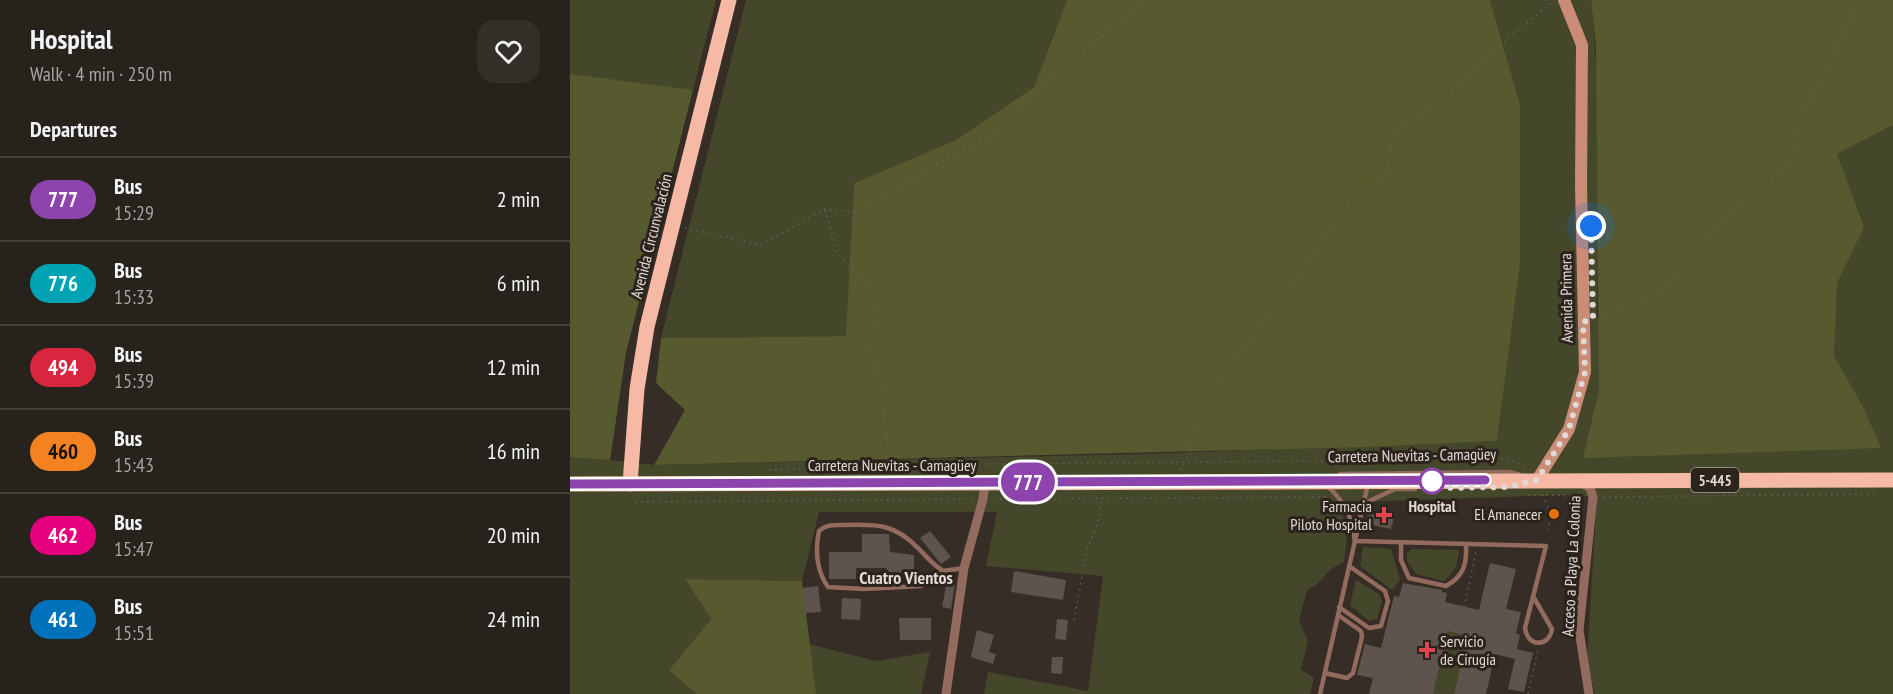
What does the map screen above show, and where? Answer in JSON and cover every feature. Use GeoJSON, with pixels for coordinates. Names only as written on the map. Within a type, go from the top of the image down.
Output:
{"type":"FeatureCollection","features":[{"type":"Feature","properties":{"kind":"highway","name":"Avenida Circunvalación"},"geometry":{"type":"LineString","coordinates":[[630,484],[637,388],[647,327],[729,0]]}},
{"type":"Feature","properties":{"kind":"highway","name":"Carretera Nuevitas - Camagüey"},"geometry":{"type":"LineString","coordinates":[[570,484],[1287,481],[1322,477],[1368,481],[1410,481],[1539,476],[1579,481],[1893,480]]}},
{"type":"Feature","properties":{"kind":"main road","name":"Avenida Primera"},"geometry":{"type":"LineString","coordinates":[[1539,476],[1569,429],[1585,372],[1581,186],[1582,45],[1564,0]]}},
{"type":"Feature","properties":{"kind":"street","name":"Acceso a Playa La Colonia"},"geometry":{"type":"LineString","coordinates":[[1579,481],[1590,488],[1593,497],[1579,630],[1589,694]]}},
{"type":"Feature","properties":{"kind":"street"},"geometry":{"type":"LineString","coordinates":[[946,694],[964,568],[983,499],[985,483]]}},
{"type":"Feature","properties":{"kind":"lane","name":"Carretera Nuevitas - Camagüey"},"geometry":{"type":"LineString","coordinates":[[1322,477],[1509,472],[1539,476]]}},
{"type":"Feature","properties":{"kind":"lane"},"geometry":{"type":"LineString","coordinates":[[1461,488],[1507,487],[1539,476]]}},
{"type":"Feature","properties":{"kind":"lane"},"geometry":{"type":"LineString","coordinates":[[1322,477],[1343,501],[1351,515],[1354,541]]}},
{"type":"Feature","properties":{"kind":"lane"},"geometry":{"type":"LineString","coordinates":[[1320,694],[1368,481]]}},
{"type":"Feature","properties":{"kind":"lane"},"geometry":{"type":"LineString","coordinates":[[1363,504],[1410,481]]}},
{"type":"Feature","properties":{"kind":"lane"},"geometry":{"type":"LineString","coordinates":[[1393,489],[1427,489]]}},
{"type":"Feature","properties":{"kind":"lane"},"geometry":{"type":"LineString","coordinates":[[943,571],[931,564],[921,550],[902,533],[880,526],[859,525],[827,526],[819,531],[816,546],[820,576],[828,587],[864,589],[921,585],[933,574],[964,568]]}},
{"type":"Feature","properties":{"kind":"lane"},"geometry":{"type":"LineString","coordinates":[[1354,541],[1546,546],[1534,598],[1526,633],[1530,640],[1538,643],[1550,638],[1552,629],[1534,598]]}},
{"type":"Feature","properties":{"kind":"lane"},"geometry":{"type":"LineString","coordinates":[[1401,543],[1401,560],[1409,578],[1446,586],[1457,580],[1463,573],[1467,556],[1466,544]]}},
{"type":"Feature","properties":{"kind":"lane"},"geometry":{"type":"LineString","coordinates":[[1340,607],[1368,628],[1381,626],[1388,601],[1386,591],[1349,566]]}},
{"type":"Feature","properties":{"kind":"lane"},"geometry":{"type":"LineString","coordinates":[[1324,673],[1347,678],[1353,673],[1362,637],[1361,631],[1338,615]]}},
{"type":"Feature","properties":{"kind":"path"},"geometry":{"type":"LineString","coordinates":[[672,225],[761,245],[825,209],[853,212],[898,189],[946,158],[990,136],[1058,71],[1146,0]]}},
{"type":"Feature","properties":{"kind":"path"},"geometry":{"type":"LineString","coordinates":[[1583,322],[1661,291],[1728,216],[1781,171],[1796,151],[1800,117],[1821,82],[1860,0]]}},
{"type":"Feature","properties":{"kind":"path"},"geometry":{"type":"LineString","coordinates":[[1172,482],[1190,457],[1196,410],[1276,306],[1341,213],[1387,171],[1394,132],[1462,82],[1552,3]]}},
{"type":"Feature","properties":{"kind":"path"},"geometry":{"type":"LineString","coordinates":[[825,209],[837,253],[867,284],[875,308],[869,345],[880,383],[893,483]]}},
{"type":"Feature","properties":{"kind":"path"},"geometry":{"type":"LineString","coordinates":[[761,470],[891,465],[1510,459],[1539,476],[1551,516],[1548,530]]}},
{"type":"Feature","properties":{"kind":"path"},"geometry":{"type":"LineString","coordinates":[[1074,620],[1088,550],[1098,525],[1102,498],[1101,482]]}},
{"type":"Feature","properties":{"kind":"path"},"geometry":{"type":"LineString","coordinates":[[1521,494],[1593,497],[1881,494]]}},
{"type":"Feature","properties":{"kind":"path"},"geometry":{"type":"LineString","coordinates":[[1464,607],[1478,545]]}},
{"type":"Feature","properties":{"kind":"path"},"geometry":{"type":"LineString","coordinates":[[1528,694],[1538,643]]}},
{"type":"Feature","properties":{"kind":"green space"},"geometry":{"type":"Polygon","coordinates":[[[570,0],[716,0],[626,352],[610,460],[654,465],[1143,454],[1497,441],[1520,265],[1520,104],[1490,0],[1591,0],[1598,119],[1597,318],[1837,154],[1893,125],[1893,694],[1595,694],[1587,659],[1597,497],[1563,495],[1356,502],[1355,506],[1351,502],[1332,503],[1343,516],[1347,529],[1344,562],[1333,568],[1317,584],[1307,590],[1299,621],[1308,641],[1301,670],[1314,678],[1310,694],[984,694],[988,672],[1088,691],[1103,576],[986,566],[997,512],[819,512],[802,581],[685,579],[711,619],[669,670],[696,694],[570,694],[570,0]]]}},
{"type":"Feature","properties":{"kind":"green space"},"geometry":{"type":"Polygon","coordinates":[[[746,0],[1067,0],[1034,87],[956,140],[854,183],[847,336],[661,338],[746,0]]]}},
{"type":"Feature","properties":{"kind":"green space"},"geometry":{"type":"Polygon","coordinates":[[[1067,0],[1490,0],[1520,104],[1520,265],[1497,441],[1365,447],[654,465],[685,410],[656,383],[661,338],[846,336],[854,183],[956,140],[1034,87],[1067,0]]]}},
{"type":"Feature","properties":{"kind":"green space"},"geometry":{"type":"Polygon","coordinates":[[[1591,0],[1893,0],[1893,125],[1837,154],[1864,227],[1837,283],[1834,356],[1863,407],[1881,448],[1583,458],[1599,390],[1596,48],[1591,0]]]}},
{"type":"Feature","properties":{"kind":"green space"},"geometry":{"type":"Polygon","coordinates":[[[570,74],[693,90],[626,352],[610,460],[570,457],[570,74]]]}},
{"type":"Feature","properties":{"kind":"green space"},"geometry":{"type":"Polygon","coordinates":[[[1363,547],[1391,549],[1400,579],[1392,590],[1360,566],[1363,547]]]}},
{"type":"Feature","properties":{"kind":"green space"},"geometry":{"type":"Polygon","coordinates":[[[1412,549],[1459,550],[1458,559],[1451,574],[1444,581],[1416,574],[1407,561],[1407,553],[1412,549]]]}},
{"type":"Feature","properties":{"kind":"green space"},"geometry":{"type":"Polygon","coordinates":[[[685,579],[802,581],[816,694],[696,694],[669,670],[711,619],[685,579]]]}},
{"type":"Feature","properties":{"kind":"green space"},"geometry":{"type":"Polygon","coordinates":[[[1356,580],[1379,594],[1382,601],[1377,619],[1369,621],[1350,605],[1356,580]]]}},
{"type":"Feature","properties":{"kind":"green space"},"geometry":{"type":"Polygon","coordinates":[[[1451,620],[1471,625],[1454,694],[1433,694],[1451,620]]]}},
{"type":"Feature","properties":{"kind":"green space"},"geometry":{"type":"Polygon","coordinates":[[[809,644],[876,661],[930,652],[921,694],[816,694],[809,644]]]}},
{"type":"Feature","properties":{"kind":"building"},"geometry":{"type":"Polygon","coordinates":[[[1368,512],[1394,517],[1391,529],[1366,524],[1368,512]]]}},
{"type":"Feature","properties":{"kind":"building"},"geometry":{"type":"Polygon","coordinates":[[[930,531],[951,557],[941,564],[920,538],[930,531]]]}},
{"type":"Feature","properties":{"kind":"building"},"geometry":{"type":"Polygon","coordinates":[[[862,534],[889,534],[890,552],[914,555],[914,580],[887,580],[886,568],[856,568],[856,579],[829,579],[829,552],[862,552],[862,534]]]}},
{"type":"Feature","properties":{"kind":"building"},"geometry":{"type":"Polygon","coordinates":[[[1490,563],[1516,569],[1506,609],[1521,612],[1516,633],[1520,635],[1517,649],[1533,653],[1524,692],[1508,689],[1515,659],[1495,654],[1486,694],[1454,694],[1468,636],[1448,631],[1433,694],[1369,694],[1373,678],[1357,675],[1365,644],[1381,648],[1394,596],[1399,597],[1403,583],[1442,590],[1447,593],[1445,602],[1479,610],[1490,563]]]}},
{"type":"Feature","properties":{"kind":"building"},"geometry":{"type":"Polygon","coordinates":[[[1014,571],[1066,580],[1063,600],[1011,592],[1014,571]]]}},
{"type":"Feature","properties":{"kind":"building"},"geometry":{"type":"Polygon","coordinates":[[[947,581],[955,583],[951,609],[942,607],[947,581]]]}},
{"type":"Feature","properties":{"kind":"building"},"geometry":{"type":"Polygon","coordinates":[[[818,586],[821,612],[805,613],[802,588],[818,586]]]}},
{"type":"Feature","properties":{"kind":"building"},"geometry":{"type":"Polygon","coordinates":[[[842,598],[861,599],[860,620],[841,619],[842,598]]]}},
{"type":"Feature","properties":{"kind":"building"},"geometry":{"type":"Polygon","coordinates":[[[899,618],[931,618],[931,640],[900,640],[899,618]]]}},
{"type":"Feature","properties":{"kind":"building"},"geometry":{"type":"Polygon","coordinates":[[[1057,619],[1068,620],[1066,640],[1055,639],[1057,619]]]}},
{"type":"Feature","properties":{"kind":"building"},"geometry":{"type":"Polygon","coordinates":[[[977,630],[994,635],[989,652],[996,654],[993,664],[971,657],[977,630]]]}},
{"type":"Feature","properties":{"kind":"building"},"geometry":{"type":"Polygon","coordinates":[[[1052,657],[1063,657],[1062,674],[1051,673],[1052,657]]]}},
{"type":"Feature","properties":{"kind":"bus line","name":"777"},"geometry":{"type":"LineString","coordinates":[[570,484],[1485,480]]}},
{"type":"Feature","properties":{"kind":"place","name":"Hospital"},"geometry":{"type":"Point","coordinates":[1432,481]}},
{"type":"Feature","properties":{"kind":"place","name":"El Amanecer"},"geometry":{"type":"Point","coordinates":[1554,514]}},
{"type":"Feature","properties":{"kind":"place","name":"Farmacia Piloto Hospital"},"geometry":{"type":"Point","coordinates":[1384,515]}},
{"type":"Feature","properties":{"kind":"place","name":"Servicio de Cirugía"},"geometry":{"type":"Point","coordinates":[1427,650]}},
{"type":"Feature","properties":{"kind":"district","name":"Cuatro Vientos"},"geometry":{"type":"Point","coordinates":[906,577]}},
{"type":"Feature","properties":{"kind":"route"},"geometry":{"type":"LineString","coordinates":[[1432,481],[1438,488],[1507,487],[1537,480],[1569,429],[1585,372],[1583,322],[1593,318],[1591,226]]}}]}
